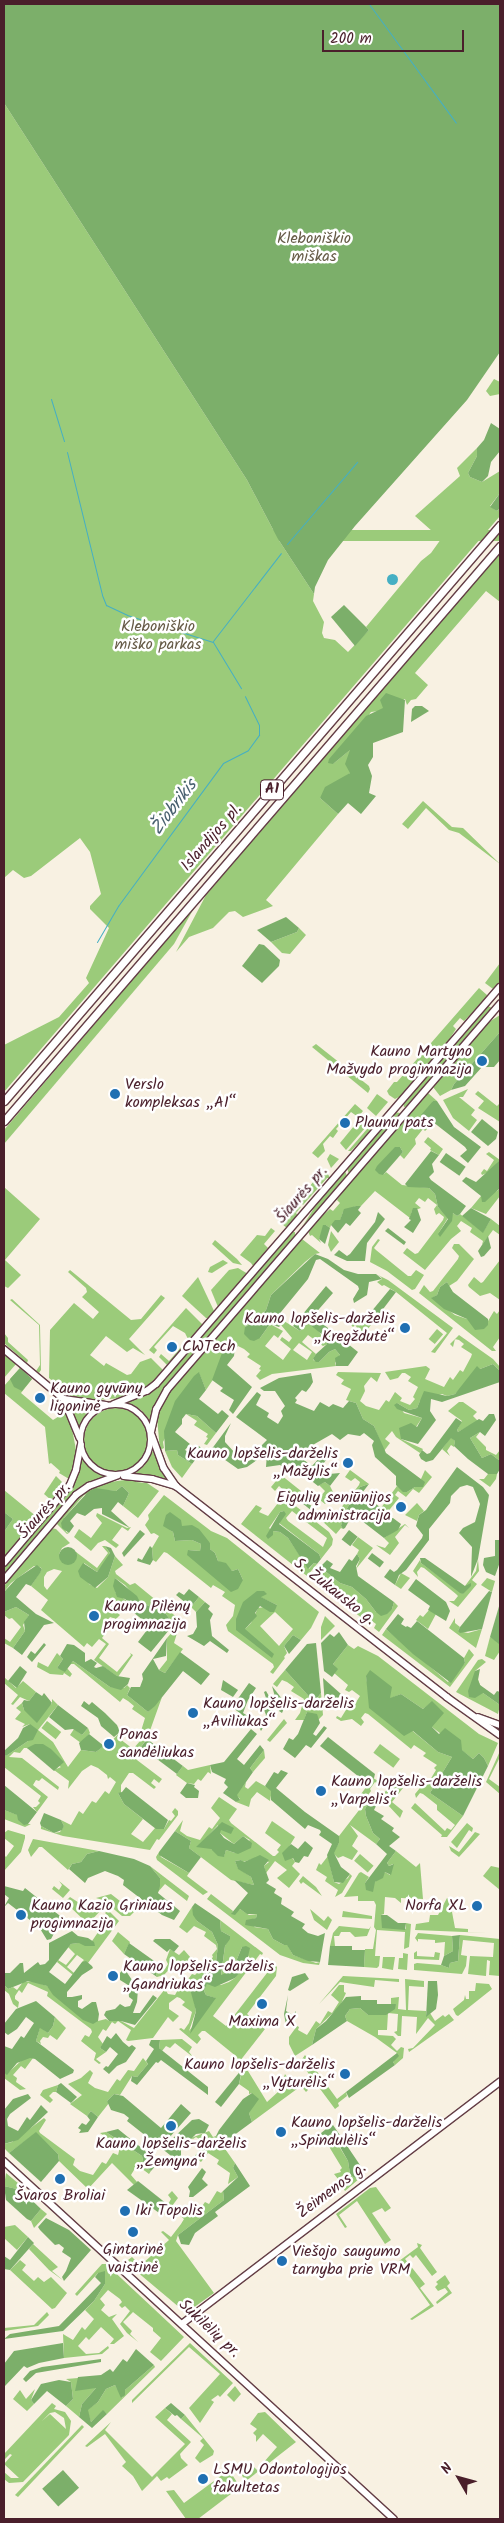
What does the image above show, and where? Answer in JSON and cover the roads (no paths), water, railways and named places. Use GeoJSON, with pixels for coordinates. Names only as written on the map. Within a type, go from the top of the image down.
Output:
{"type":"FeatureCollection","features":[{"type":"Feature","properties":{"kind":"highway","name":"Islandijos pl."},"geometry":{"type":"LineString","coordinates":[[4,1101],[500,524]]}},
{"type":"Feature","properties":{"kind":"highway","name":"Islandijos pl."},"geometry":{"type":"LineString","coordinates":[[4,1121],[500,546]]}},
{"type":"Feature","properties":{"kind":"main road","name":"Šiaurės pr."},"geometry":{"type":"LineString","coordinates":[[111,1405],[147,1391],[156,1384],[500,987]]}},
{"type":"Feature","properties":{"kind":"main road","name":"Šiaurės pr."},"geometry":{"type":"LineString","coordinates":[[151,1434],[156,1410],[167,1390],[500,1004]]}},
{"type":"Feature","properties":{"kind":"main road"},"geometry":{"type":"LineString","coordinates":[[397,1106],[405,1114]]}},
{"type":"Feature","properties":{"kind":"main road"},"geometry":{"type":"LineString","coordinates":[[4,1349],[64,1399],[81,1441],[84,1455],[91,1464],[101,1471],[119,1475],[128,1473],[142,1464],[150,1450],[151,1434],[146,1420],[137,1411],[125,1405],[64,1399]]}},
{"type":"Feature","properties":{"kind":"main road"},"geometry":{"type":"LineString","coordinates":[[81,1441],[86,1420],[96,1411],[111,1405]]}},
{"type":"Feature","properties":{"kind":"main road","name":"S. Žukausko g."},"geometry":{"type":"LineString","coordinates":[[151,1434],[164,1468],[176,1486],[447,1697],[500,1735]]}},
{"type":"Feature","properties":{"kind":"main road","name":"Šiaurės pr."},"geometry":{"type":"LineString","coordinates":[[4,1563],[70,1485],[76,1470],[81,1441]]}},
{"type":"Feature","properties":{"kind":"main road","name":"Šiaurės pr."},"geometry":{"type":"LineString","coordinates":[[4,1580],[76,1495],[95,1483],[119,1475]]}},
{"type":"Feature","properties":{"kind":"main road","name":"S. Žukausko g."},"geometry":{"type":"LineString","coordinates":[[119,1475],[152,1479],[176,1486]]}},
{"type":"Feature","properties":{"kind":"main road","name":"S. Žukausko g."},"geometry":{"type":"LineString","coordinates":[[476,1717],[500,1725]]}},
{"type":"Feature","properties":{"kind":"main road","name":"Žeimenos g."},"geometry":{"type":"LineString","coordinates":[[182,2324],[500,2082]]}},
{"type":"Feature","properties":{"kind":"main road","name":"Sukilėlių pr."},"geometry":{"type":"LineString","coordinates":[[4,2161],[394,2519]]}},
{"type":"Feature","properties":{"kind":"water"},"geometry":{"type":"Polygon","coordinates":[[[392,573],[398,579],[392,585],[386,579],[392,573]]]}},
{"type":"Feature","properties":{"kind":"waterway"},"geometry":{"type":"LineString","coordinates":[[369,4],[456,123]]}},
{"type":"Feature","properties":{"kind":"waterway"},"geometry":{"type":"LineString","coordinates":[[51,399],[64,441]]}},
{"type":"Feature","properties":{"kind":"waterway"},"geometry":{"type":"LineString","coordinates":[[67,452],[106,605],[127,615],[213,642]]}},
{"type":"Feature","properties":{"kind":"waterway","name":"Žiobrikis"},"geometry":{"type":"LineString","coordinates":[[287,544],[357,462]]}},
{"type":"Feature","properties":{"kind":"waterway","name":"Žiobrikis"},"geometry":{"type":"LineString","coordinates":[[213,641],[281,553]]}},
{"type":"Feature","properties":{"kind":"waterway","name":"Žiobrikis"},"geometry":{"type":"LineString","coordinates":[[213,642],[241,688]]}},
{"type":"Feature","properties":{"kind":"waterway","name":"Žiobrikis"},"geometry":{"type":"LineString","coordinates":[[97,942],[118,906],[223,763],[248,750],[259,735],[259,725],[245,696]]}},
{"type":"Feature","properties":{"kind":"place","name":"Kauno Martyno Mažvydo progimnazija"},"geometry":{"type":"Point","coordinates":[482,1061]}},
{"type":"Feature","properties":{"kind":"place","name":"Verslo kompleksas „A1“"},"geometry":{"type":"Point","coordinates":[115,1094]}},
{"type":"Feature","properties":{"kind":"place","name":"Plaunu pats"},"geometry":{"type":"Point","coordinates":[345,1123]}},
{"type":"Feature","properties":{"kind":"place","name":"Kauno lopšelis-darželis „Kregždutė“"},"geometry":{"type":"Point","coordinates":[405,1328]}},
{"type":"Feature","properties":{"kind":"place","name":"CWTech"},"geometry":{"type":"Point","coordinates":[172,1347]}},
{"type":"Feature","properties":{"kind":"place","name":"Kauno gyvūnų ligoninė"},"geometry":{"type":"Point","coordinates":[40,1398]}},
{"type":"Feature","properties":{"kind":"place","name":"Kauno lopšelis-darželis „Mažylis“"},"geometry":{"type":"Point","coordinates":[348,1463]}},
{"type":"Feature","properties":{"kind":"place","name":"Eigulių seniūnijos administracija"},"geometry":{"type":"Point","coordinates":[401,1507]}},
{"type":"Feature","properties":{"kind":"place","name":"Kauno Pilėnų progimnazija"},"geometry":{"type":"Point","coordinates":[94,1616]}},
{"type":"Feature","properties":{"kind":"place","name":"Kauno lopšelis-darželis „Aviliukas“"},"geometry":{"type":"Point","coordinates":[193,1713]}},
{"type":"Feature","properties":{"kind":"place","name":"Ponas sandėliukas"},"geometry":{"type":"Point","coordinates":[109,1744]}},
{"type":"Feature","properties":{"kind":"place","name":"Kauno lopšelis-darželis „Varpelis“"},"geometry":{"type":"Point","coordinates":[321,1791]}},
{"type":"Feature","properties":{"kind":"place","name":"Norfa XL"},"geometry":{"type":"Point","coordinates":[477,1906]}},
{"type":"Feature","properties":{"kind":"place","name":"Kauno Kazio Griniaus progimnazija"},"geometry":{"type":"Point","coordinates":[21,1915]}},
{"type":"Feature","properties":{"kind":"place","name":"Kauno lopšelis-darželis „Gandriukas“"},"geometry":{"type":"Point","coordinates":[113,1976]}},
{"type":"Feature","properties":{"kind":"place","name":"Maxima X"},"geometry":{"type":"Point","coordinates":[262,2004]}},
{"type":"Feature","properties":{"kind":"place","name":"Kauno lopšelis-darželis „Vyturėlis“"},"geometry":{"type":"Point","coordinates":[345,2074]}},
{"type":"Feature","properties":{"kind":"place","name":"Kauno lopšelis-darželis „Žemyna“"},"geometry":{"type":"Point","coordinates":[171,2126]}},
{"type":"Feature","properties":{"kind":"place","name":"Kauno lopšelis-darželis „Spindulėlis“"},"geometry":{"type":"Point","coordinates":[281,2132]}},
{"type":"Feature","properties":{"kind":"place","name":"Švaros Broliai"},"geometry":{"type":"Point","coordinates":[60,2179]}},
{"type":"Feature","properties":{"kind":"place","name":"Iki Topolis"},"geometry":{"type":"Point","coordinates":[125,2211]}},
{"type":"Feature","properties":{"kind":"place","name":"Gintarinė vaistinė"},"geometry":{"type":"Point","coordinates":[133,2232]}},
{"type":"Feature","properties":{"kind":"place","name":"Viešojo saugumo tarnyba prie VRM"},"geometry":{"type":"Point","coordinates":[282,2261]}},
{"type":"Feature","properties":{"kind":"place","name":"LSMU Odontologijos fakultetas"},"geometry":{"type":"Point","coordinates":[203,2479]}},
{"type":"Feature","properties":{"kind":"park label","name":"Kleboniškio miškas"},"geometry":{"type":"Point","coordinates":[314,248]}},
{"type":"Feature","properties":{"kind":"park label","name":"Kleboniškio miško parkas"},"geometry":{"type":"Point","coordinates":[158,636]}}]}
